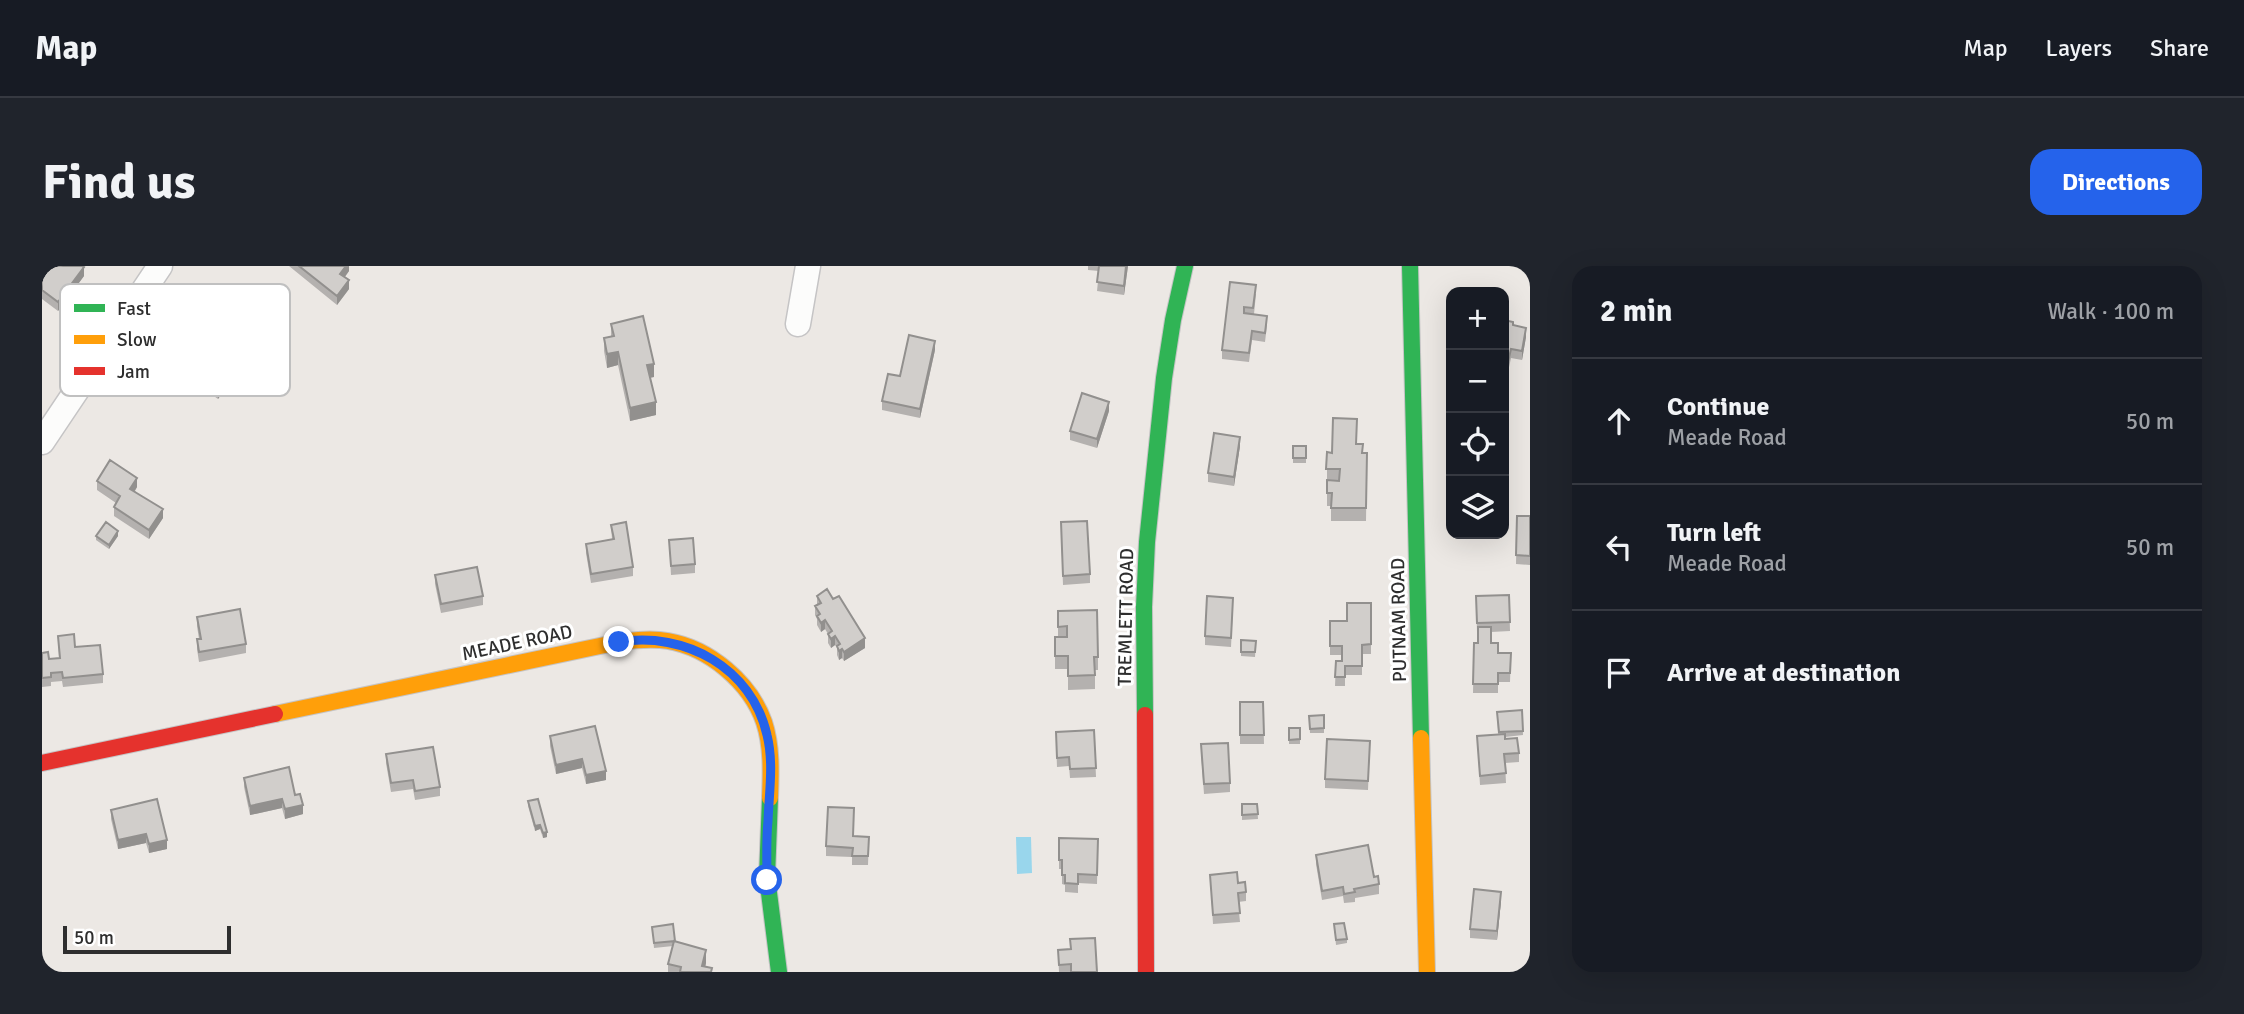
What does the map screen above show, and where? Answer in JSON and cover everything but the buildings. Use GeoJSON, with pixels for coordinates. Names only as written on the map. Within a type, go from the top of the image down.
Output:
{"type":"FeatureCollection","features":[{"type":"Feature","properties":{"kind":"street"},"geometry":{"type":"LineString","coordinates":[[148,284],[160,266]]}},
{"type":"Feature","properties":{"kind":"street"},"geometry":{"type":"LineString","coordinates":[[798,324],[808,266]]}},
{"type":"Feature","properties":{"kind":"street","name":"TREMLETT ROAD"},"geometry":{"type":"LineString","coordinates":[[1146,972],[1144,607],[1147,542],[1166,366],[1185,266]]}},
{"type":"Feature","properties":{"kind":"street","name":"PUTNAM ROAD"},"geometry":{"type":"LineString","coordinates":[[1410,266],[1427,972]]}},
{"type":"Feature","properties":{"kind":"street"},"geometry":{"type":"LineString","coordinates":[[42,442],[73,396]]}},
{"type":"Feature","properties":{"kind":"street","name":"MEADE ROAD"},"geometry":{"type":"LineString","coordinates":[[42,763],[619,642],[654,640],[675,643],[712,659],[727,670],[756,705],[768,736],[770,790],[767,880],[779,972]]}},
{"type":"Feature","properties":{"kind":"water"},"geometry":{"type":"Polygon","coordinates":[[[1016,837],[1031,837],[1032,873],[1017,874],[1016,837]]]}},
{"type":"Feature","properties":{"kind":"traffic: fast"},"geometry":{"type":"LineString","coordinates":[[1145,715],[1144,607],[1147,542],[1164,378],[1185,266]]}},
{"type":"Feature","properties":{"kind":"traffic: fast"},"geometry":{"type":"LineString","coordinates":[[1410,266],[1421,738]]}},
{"type":"Feature","properties":{"kind":"traffic: fast"},"geometry":{"type":"LineString","coordinates":[[770,798],[767,877],[779,972]]}},
{"type":"Feature","properties":{"kind":"traffic: slow"},"geometry":{"type":"LineString","coordinates":[[275,714],[619,642],[650,639],[668,641],[713,659],[749,693],[758,707],[767,731],[770,798]]}},
{"type":"Feature","properties":{"kind":"traffic: slow"},"geometry":{"type":"LineString","coordinates":[[1421,738],[1427,972]]}},
{"type":"Feature","properties":{"kind":"traffic: jam"},"geometry":{"type":"LineString","coordinates":[[42,763],[275,714]]}},
{"type":"Feature","properties":{"kind":"traffic: jam"},"geometry":{"type":"LineString","coordinates":[[1145,715],[1146,972]]}},
{"type":"Feature","properties":{"kind":"route"},"geometry":{"type":"LineString","coordinates":[[619,642],[654,640],[675,643],[694,650],[727,670],[750,694],[768,736],[770,790],[767,880]]}}]}
